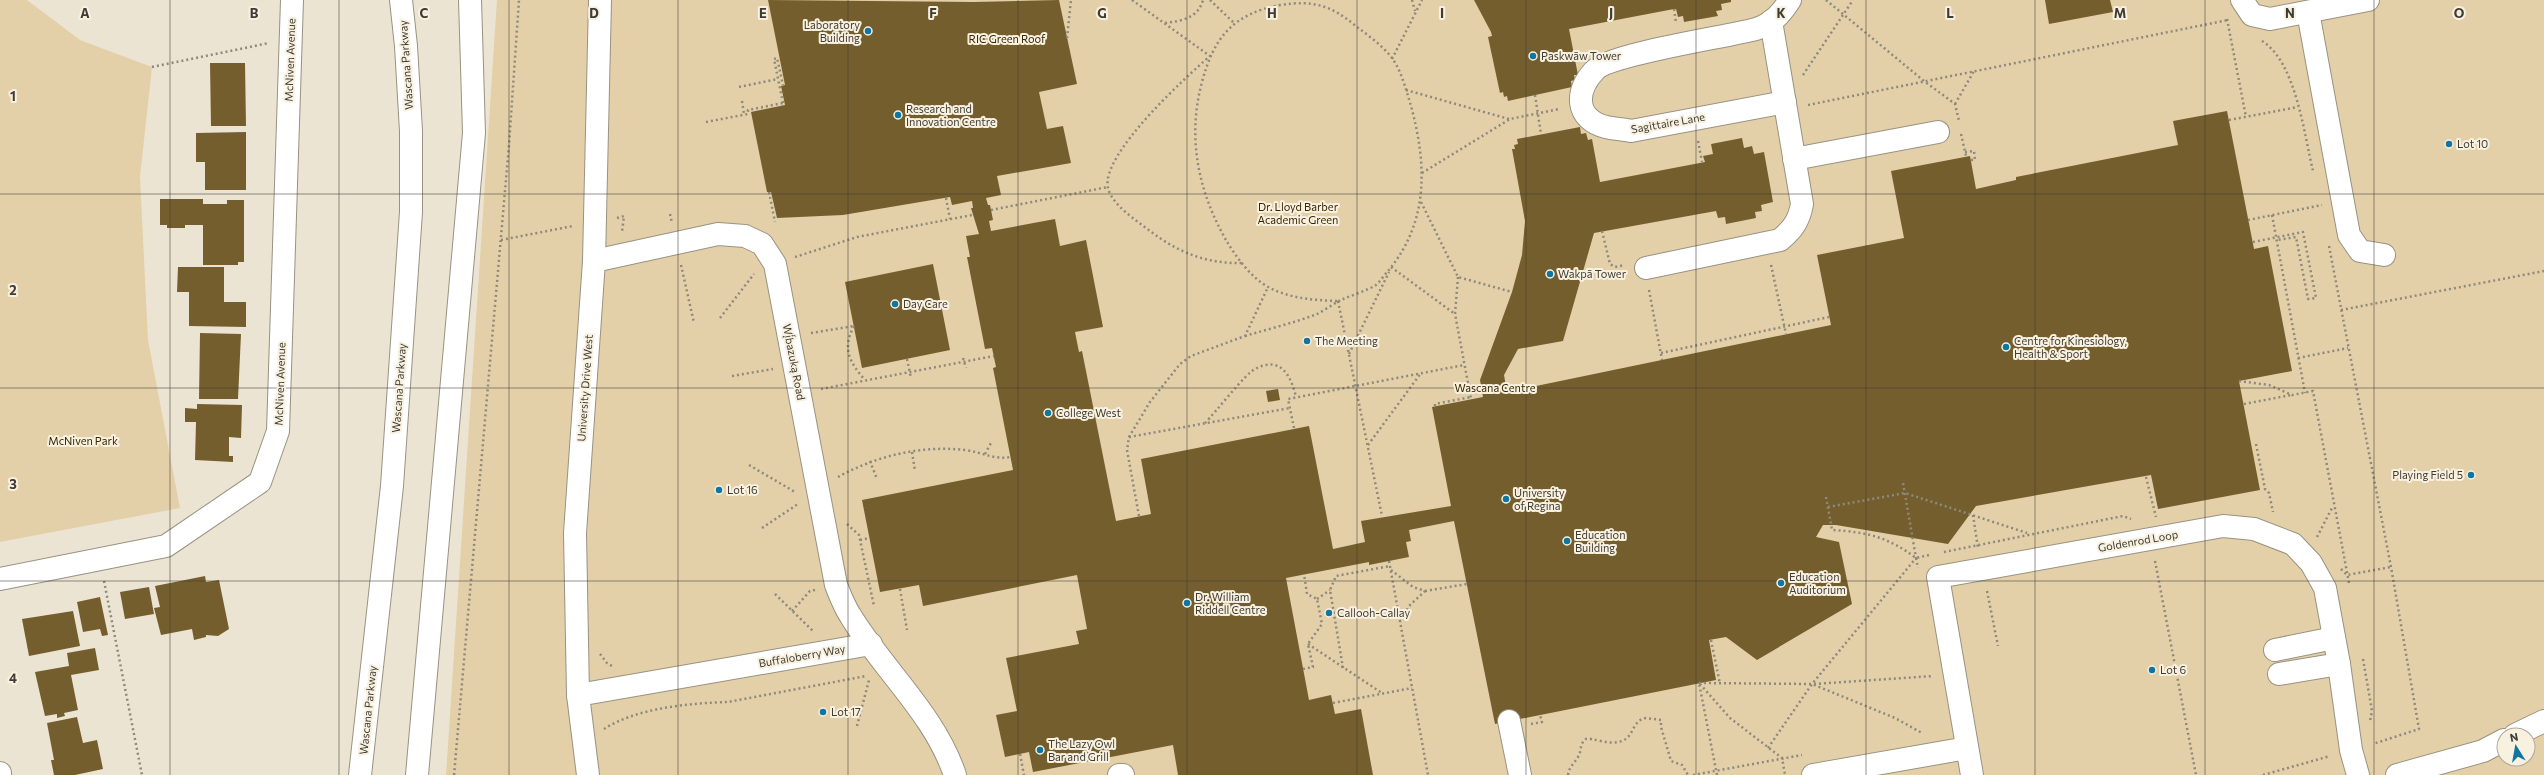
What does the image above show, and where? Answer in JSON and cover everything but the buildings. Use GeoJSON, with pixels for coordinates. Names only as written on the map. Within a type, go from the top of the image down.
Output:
{"type":"FeatureCollection","features":[{"type":"Feature","properties":{"kind":"street","name":"McNiven Avenue"},"geometry":{"type":"LineString","coordinates":[[0,579],[166,546],[260,482],[278,431],[292,0]]}},
{"type":"Feature","properties":{"kind":"street","name":"Wascana Parkway"},"geometry":{"type":"LineString","coordinates":[[360,775],[392,486],[411,212],[411,132],[406,46],[401,0]]}},
{"type":"Feature","properties":{"kind":"street"},"geometry":{"type":"LineString","coordinates":[[417,775],[474,133],[470,0]]}},
{"type":"Feature","properties":{"kind":"street","name":"University Drive West"},"geometry":{"type":"LineString","coordinates":[[588,775],[578,695],[575,534],[594,261],[600,0]]}},
{"type":"Feature","properties":{"kind":"street"},"geometry":{"type":"LineString","coordinates":[[1581,105],[1581,91],[1595,69],[1618,59],[1757,28],[1780,15],[1790,0]]}},
{"type":"Feature","properties":{"kind":"street"},"geometry":{"type":"LineString","coordinates":[[2242,13],[2270,19],[2368,0]]}},
{"type":"Feature","properties":{"kind":"street"},"geometry":{"type":"LineString","coordinates":[[2308,12],[2349,235],[2360,250],[2384,255]]}},
{"type":"Feature","properties":{"kind":"street"},"geometry":{"type":"LineString","coordinates":[[1647,276],[1766,242],[1780,240],[1793,229],[1799,219],[1802,204],[1770,21]]}},
{"type":"Feature","properties":{"kind":"street","name":"Sagittaire Lane"},"geometry":{"type":"LineString","coordinates":[[1581,105],[1587,117],[1605,127],[1631,130],[1785,106]]}},
{"type":"Feature","properties":{"kind":"street"},"geometry":{"type":"LineString","coordinates":[[1794,159],[1938,132]]}},
{"type":"Feature","properties":{"kind":"street","name":"Wį́bazuką Road"},"geometry":{"type":"LineString","coordinates":[[594,261],[718,234],[745,236],[762,244],[775,264],[836,585],[850,615],[871,644]]}},
{"type":"Feature","properties":{"kind":"street","name":"Goldenrod Loop"},"geometry":{"type":"LineString","coordinates":[[1972,775],[1938,577],[2157,524],[2223,526],[2254,529],[2278,536],[2293,544],[2311,563],[2325,588],[2339,664],[2351,750],[2358,775]]}},
{"type":"Feature","properties":{"kind":"street"},"geometry":{"type":"LineString","coordinates":[[2275,650],[2334,638]]}},
{"type":"Feature","properties":{"kind":"street"},"geometry":{"type":"LineString","coordinates":[[871,644],[911,696],[949,756],[955,775]]}},
{"type":"Feature","properties":{"kind":"street","name":"Buffaloberry Way"},"geometry":{"type":"LineString","coordinates":[[578,695],[871,644]]}},
{"type":"Feature","properties":{"kind":"street"},"geometry":{"type":"LineString","coordinates":[[2279,674],[2339,664]]}},
{"type":"Feature","properties":{"kind":"street"},"geometry":{"type":"LineString","coordinates":[[2530,727],[2544,720]]}},
{"type":"Feature","properties":{"kind":"street"},"geometry":{"type":"LineString","coordinates":[[1509,721],[1520,775]]}},
{"type":"Feature","properties":{"kind":"street"},"geometry":{"type":"LineString","coordinates":[[2397,775],[2483,751],[2496,744]]}},
{"type":"Feature","properties":{"kind":"street"},"geometry":{"type":"LineString","coordinates":[[1813,775],[1967,748]]}},
{"type":"Feature","properties":{"kind":"path"},"geometry":{"type":"LineString","coordinates":[[454,775],[501,240],[519,25],[519,0]]}},
{"type":"Feature","properties":{"kind":"path"},"geometry":{"type":"LineString","coordinates":[[1067,38],[1071,0]]}},
{"type":"Feature","properties":{"kind":"path"},"geometry":{"type":"LineString","coordinates":[[1132,0],[1210,56]]}},
{"type":"Feature","properties":{"kind":"path"},"geometry":{"type":"LineString","coordinates":[[1164,23],[1179,22],[1192,16],[1200,9],[1203,0]]}},
{"type":"Feature","properties":{"kind":"path"},"geometry":{"type":"LineString","coordinates":[[1210,0],[1234,23]]}},
{"type":"Feature","properties":{"kind":"path"},"geometry":{"type":"LineString","coordinates":[[1412,0],[1415,12]]}},
{"type":"Feature","properties":{"kind":"path"},"geometry":{"type":"LineString","coordinates":[[1392,59],[1422,0]]}},
{"type":"Feature","properties":{"kind":"path"},"geometry":{"type":"LineString","coordinates":[[1826,0],[1924,81],[1955,104],[1959,123]]}},
{"type":"Feature","properties":{"kind":"path"},"geometry":{"type":"LineString","coordinates":[[1785,106],[1853,0]]}},
{"type":"Feature","properties":{"kind":"path"},"geometry":{"type":"LineString","coordinates":[[1139,516],[1127,450],[1128,437],[1150,402],[1180,364],[1191,356],[1245,336],[1317,313],[1338,301],[1376,284],[1401,256],[1413,229],[1421,201],[1423,159],[1406,90],[1392,59],[1348,19],[1325,5],[1297,1],[1251,13],[1234,23],[1220,38],[1210,56],[1195,114],[1194,129],[1198,165],[1212,216],[1234,254],[1243,263],[1268,287],[1305,300],[1338,301]]}},
{"type":"Feature","properties":{"kind":"path"},"geometry":{"type":"LineString","coordinates":[[1785,106],[1924,81],[2227,20],[2242,13]]}},
{"type":"Feature","properties":{"kind":"path"},"geometry":{"type":"LineString","coordinates":[[2227,20],[2242,13]]}},
{"type":"Feature","properties":{"kind":"path"},"geometry":{"type":"LineString","coordinates":[[2226,14],[2246,117]]}},
{"type":"Feature","properties":{"kind":"path"},"geometry":{"type":"LineString","coordinates":[[152,67],[290,38]]}},
{"type":"Feature","properties":{"kind":"path"},"geometry":{"type":"LineString","coordinates":[[2256,38],[2268,45],[2291,77],[2314,175]]}},
{"type":"Feature","properties":{"kind":"path"},"geometry":{"type":"LineString","coordinates":[[1210,56],[1162,101],[1124,146],[1109,176],[1108,187],[1112,198],[1142,225],[1168,245],[1199,259],[1222,264],[1243,263]]}},
{"type":"Feature","properties":{"kind":"path"},"geometry":{"type":"LineString","coordinates":[[706,122],[748,114],[748,110],[783,105],[774,59],[777,58],[783,85]]}},
{"type":"Feature","properties":{"kind":"path"},"geometry":{"type":"LineString","coordinates":[[1955,104],[1974,71]]}},
{"type":"Feature","properties":{"kind":"path"},"geometry":{"type":"LineString","coordinates":[[739,87],[778,79]]}},
{"type":"Feature","properties":{"kind":"path"},"geometry":{"type":"LineString","coordinates":[[1406,90],[1510,119]]}},
{"type":"Feature","properties":{"kind":"path"},"geometry":{"type":"LineString","coordinates":[[1535,96],[1541,134]]}},
{"type":"Feature","properties":{"kind":"path"},"geometry":{"type":"LineString","coordinates":[[742,101],[744,114]]}},
{"type":"Feature","properties":{"kind":"path"},"geometry":{"type":"LineString","coordinates":[[1422,173],[1510,119],[1581,105]]}},
{"type":"Feature","properties":{"kind":"path"},"geometry":{"type":"LineString","coordinates":[[2229,120],[2298,107]]}},
{"type":"Feature","properties":{"kind":"path"},"geometry":{"type":"LineString","coordinates":[[1960,130],[1966,156]]}},
{"type":"Feature","properties":{"kind":"path"},"geometry":{"type":"LineString","coordinates":[[1965,152],[1974,151],[1975,160],[1971,160]]}},
{"type":"Feature","properties":{"kind":"path"},"geometry":{"type":"LineString","coordinates":[[991,210],[1108,187]]}},
{"type":"Feature","properties":{"kind":"path"},"geometry":{"type":"LineString","coordinates":[[769,192],[775,222]]}},
{"type":"Feature","properties":{"kind":"path"},"geometry":{"type":"LineString","coordinates":[[946,198],[950,219]]}},
{"type":"Feature","properties":{"kind":"path"},"geometry":{"type":"LineString","coordinates":[[2319,198],[2322,213]]}},
{"type":"Feature","properties":{"kind":"path"},"geometry":{"type":"LineString","coordinates":[[1421,201],[1458,277],[1455,314],[1471,396]]}},
{"type":"Feature","properties":{"kind":"path"},"geometry":{"type":"LineString","coordinates":[[2248,220],[2342,201]]}},
{"type":"Feature","properties":{"kind":"path"},"geometry":{"type":"LineString","coordinates":[[670,214],[694,323]]}},
{"type":"Feature","properties":{"kind":"path"},"geometry":{"type":"LineString","coordinates":[[720,318],[760,266],[775,264],[858,237],[972,214]]}},
{"type":"Feature","properties":{"kind":"path"},"geometry":{"type":"LineString","coordinates":[[2272,215],[2305,393]]}},
{"type":"Feature","properties":{"kind":"path"},"geometry":{"type":"LineString","coordinates":[[501,240],[624,216],[618,256]]}},
{"type":"Feature","properties":{"kind":"path"},"geometry":{"type":"LineString","coordinates":[[1602,231],[1610,264],[1615,267],[1638,263],[1647,276],[1662,360]]}},
{"type":"Feature","properties":{"kind":"path"},"geometry":{"type":"LineString","coordinates":[[2253,242],[2302,232],[2316,298],[2308,300],[2296,237],[2277,240]]}},
{"type":"Feature","properties":{"kind":"path"},"geometry":{"type":"LineString","coordinates":[[1766,242],[1786,334]]}},
{"type":"Feature","properties":{"kind":"path"},"geometry":{"type":"LineString","coordinates":[[2263,775],[2419,729],[2391,567],[2328,243]]}},
{"type":"Feature","properties":{"kind":"path"},"geometry":{"type":"LineString","coordinates":[[1391,267],[1455,314]]}},
{"type":"Feature","properties":{"kind":"path"},"geometry":{"type":"LineString","coordinates":[[1349,354],[1391,267]]}},
{"type":"Feature","properties":{"kind":"path"},"geometry":{"type":"LineString","coordinates":[[2341,310],[2544,271]]}},
{"type":"Feature","properties":{"kind":"path"},"geometry":{"type":"LineString","coordinates":[[1458,277],[1512,292]]}},
{"type":"Feature","properties":{"kind":"path"},"geometry":{"type":"LineString","coordinates":[[1245,336],[1268,287]]}},
{"type":"Feature","properties":{"kind":"path"},"geometry":{"type":"LineString","coordinates":[[1338,301],[1382,516]]}},
{"type":"Feature","properties":{"kind":"path"},"geometry":{"type":"LineString","coordinates":[[1661,353],[1829,317]]}},
{"type":"Feature","properties":{"kind":"path"},"geometry":{"type":"LineString","coordinates":[[811,333],[854,326],[846,347],[849,359],[865,381]]}},
{"type":"Feature","properties":{"kind":"path"},"geometry":{"type":"LineString","coordinates":[[2298,358],[2348,348]]}},
{"type":"Feature","properties":{"kind":"path"},"geometry":{"type":"LineString","coordinates":[[821,389],[964,360],[994,356]]}},
{"type":"Feature","properties":{"kind":"path"},"geometry":{"type":"LineString","coordinates":[[907,359],[911,378]]}},
{"type":"Feature","properties":{"kind":"path"},"geometry":{"type":"LineString","coordinates":[[964,360],[966,368]]}},
{"type":"Feature","properties":{"kind":"path"},"geometry":{"type":"LineString","coordinates":[[732,376],[794,364]]}},
{"type":"Feature","properties":{"kind":"path"},"geometry":{"type":"LineString","coordinates":[[1205,423],[1254,369],[1265,365],[1278,366],[1286,372],[1292,380],[1296,397]]}},
{"type":"Feature","properties":{"kind":"path"},"geometry":{"type":"LineString","coordinates":[[1294,428],[1288,399],[1464,365]]}},
{"type":"Feature","properties":{"kind":"path"},"geometry":{"type":"LineString","coordinates":[[1368,445],[1421,374]]}},
{"type":"Feature","properties":{"kind":"path"},"geometry":{"type":"LineString","coordinates":[[2240,381],[2269,385],[2292,395]]}},
{"type":"Feature","properties":{"kind":"path"},"geometry":{"type":"LineString","coordinates":[[1436,406],[1435,404],[1471,396],[1482,391]]}},
{"type":"Feature","properties":{"kind":"path"},"geometry":{"type":"LineString","coordinates":[[2244,404],[2313,391],[2350,590]]}},
{"type":"Feature","properties":{"kind":"path"},"geometry":{"type":"LineString","coordinates":[[1128,437],[1290,408]]}},
{"type":"Feature","properties":{"kind":"path"},"geometry":{"type":"LineString","coordinates":[[985,454],[991,443]]}},
{"type":"Feature","properties":{"kind":"path"},"geometry":{"type":"LineString","coordinates":[[2256,444],[2278,536]]}},
{"type":"Feature","properties":{"kind":"path"},"geometry":{"type":"LineString","coordinates":[[836,478],[870,461],[930,448],[952,449],[985,454],[998,459],[1010,457]]}},
{"type":"Feature","properties":{"kind":"path"},"geometry":{"type":"LineString","coordinates":[[912,452],[915,471]]}},
{"type":"Feature","properties":{"kind":"path"},"geometry":{"type":"LineString","coordinates":[[870,461],[877,478]]}},
{"type":"Feature","properties":{"kind":"path"},"geometry":{"type":"LineString","coordinates":[[2146,476],[2157,524],[2155,563],[2196,775]]}},
{"type":"Feature","properties":{"kind":"path"},"geometry":{"type":"LineString","coordinates":[[1903,483],[1918,574]]}},
{"type":"Feature","properties":{"kind":"path"},"geometry":{"type":"LineString","coordinates":[[1828,507],[1905,493],[2028,534]]}},
{"type":"Feature","properties":{"kind":"path"},"geometry":{"type":"LineString","coordinates":[[1826,497],[1832,530],[1856,531],[1880,536],[1897,544],[1916,558]]}},
{"type":"Feature","properties":{"kind":"path"},"geometry":{"type":"LineString","coordinates":[[762,528],[800,503]]}},
{"type":"Feature","properties":{"kind":"path"},"geometry":{"type":"LineString","coordinates":[[2316,543],[2318,533],[2334,505]]}},
{"type":"Feature","properties":{"kind":"path"},"geometry":{"type":"LineString","coordinates":[[1939,553],[2123,516],[2135,520]]}},
{"type":"Feature","properties":{"kind":"path"},"geometry":{"type":"LineString","coordinates":[[844,521],[859,535],[874,606]]}},
{"type":"Feature","properties":{"kind":"path"},"geometry":{"type":"LineString","coordinates":[[860,540],[870,538]]}},
{"type":"Feature","properties":{"kind":"path"},"geometry":{"type":"LineString","coordinates":[[1768,748],[1812,684],[1916,558],[1932,555]]}},
{"type":"Feature","properties":{"kind":"path"},"geometry":{"type":"LineString","coordinates":[[100,559],[142,775]]}},
{"type":"Feature","properties":{"kind":"path"},"geometry":{"type":"LineString","coordinates":[[1389,561],[1428,775]]}},
{"type":"Feature","properties":{"kind":"path"},"geometry":{"type":"LineString","coordinates":[[2335,564],[2347,575]]}},
{"type":"Feature","properties":{"kind":"path"},"geometry":{"type":"LineString","coordinates":[[2347,575],[2391,567]]}},
{"type":"Feature","properties":{"kind":"path"},"geometry":{"type":"LineString","coordinates":[[1317,599],[1330,590],[1336,576],[1390,568],[1413,586],[1425,591],[1467,584]]}},
{"type":"Feature","properties":{"kind":"path"},"geometry":{"type":"LineString","coordinates":[[1304,574],[1307,594],[1317,599]]}},
{"type":"Feature","properties":{"kind":"path"},"geometry":{"type":"LineString","coordinates":[[900,589],[907,630]]}},
{"type":"Feature","properties":{"kind":"path"},"geometry":{"type":"LineString","coordinates":[[1330,590],[1343,668]]}},
{"type":"Feature","properties":{"kind":"path"},"geometry":{"type":"LineString","coordinates":[[1399,622],[1409,606],[1425,591]]}},
{"type":"Feature","properties":{"kind":"path"},"geometry":{"type":"LineString","coordinates":[[775,594],[832,650]]}},
{"type":"Feature","properties":{"kind":"path"},"geometry":{"type":"LineString","coordinates":[[1303,669],[1313,667],[1308,644],[1322,624],[1317,599]]}},
{"type":"Feature","properties":{"kind":"path"},"geometry":{"type":"LineString","coordinates":[[1712,640],[1720,684]]}},
{"type":"Feature","properties":{"kind":"path"},"geometry":{"type":"LineString","coordinates":[[1308,644],[1382,693]]}},
{"type":"Feature","properties":{"kind":"path"},"geometry":{"type":"LineString","coordinates":[[596,649],[597,656]]}},
{"type":"Feature","properties":{"kind":"path"},"geometry":{"type":"LineString","coordinates":[[2362,658],[2372,711],[2370,725]]}},
{"type":"Feature","properties":{"kind":"path"},"geometry":{"type":"LineString","coordinates":[[1934,668],[1936,683]]}},
{"type":"Feature","properties":{"kind":"path"},"geometry":{"type":"LineString","coordinates":[[600,691],[602,730],[618,720],[636,714],[706,703],[728,702],[870,675],[874,680]]}},
{"type":"Feature","properties":{"kind":"path"},"geometry":{"type":"LineString","coordinates":[[1699,684],[1812,684],[1935,676]]}},
{"type":"Feature","properties":{"kind":"path"},"geometry":{"type":"LineString","coordinates":[[1699,684],[1730,718],[1782,758],[1785,775]]}},
{"type":"Feature","properties":{"kind":"path"},"geometry":{"type":"LineString","coordinates":[[1699,684],[1717,775]]}},
{"type":"Feature","properties":{"kind":"path"},"geometry":{"type":"LineString","coordinates":[[1812,684],[1895,718],[1923,735],[1915,736]]}},
{"type":"Feature","properties":{"kind":"path"},"geometry":{"type":"LineString","coordinates":[[1333,703],[1412,688]]}},
{"type":"Feature","properties":{"kind":"path"},"geometry":{"type":"LineString","coordinates":[[1568,775],[1571,766],[1578,757],[1582,742],[1586,739],[1611,743],[1622,742],[1626,740],[1634,725],[1646,718],[1661,720],[1661,727],[1671,761],[1682,765],[1688,775]]}},
{"type":"Feature","properties":{"kind":"path"},"geometry":{"type":"LineString","coordinates":[[1020,754],[1024,775]]}},
{"type":"Feature","properties":{"kind":"path"},"geometry":{"type":"LineString","coordinates":[[1693,775],[1805,754]]}},
{"type":"Feature","properties":{"kind":"green space","name":"McNiven Park"},"geometry":{"type":"Polygon","coordinates":[[[0,0],[27,0],[80,40],[152,67],[140,177],[148,340],[180,508],[0,542],[0,0]]]}},
{"type":"Feature","properties":{"kind":"green space","name":"Wascana Centre"},"geometry":{"type":"Polygon","coordinates":[[[497,0],[2544,0],[2544,775],[446,775],[497,0]]]}},
{"type":"Feature","properties":{"kind":"place","name":"Laboratory Building"},"geometry":{"type":"Point","coordinates":[868,31]}},
{"type":"Feature","properties":{"kind":"place","name":"Paskwāw Tower"},"geometry":{"type":"Point","coordinates":[1533,56]}},
{"type":"Feature","properties":{"kind":"place","name":"Research and Innovation Centre"},"geometry":{"type":"Point","coordinates":[898,115]}},
{"type":"Feature","properties":{"kind":"place","name":"Lot 10"},"geometry":{"type":"Point","coordinates":[2449,144]}},
{"type":"Feature","properties":{"kind":"place","name":"Wakpā Tower"},"geometry":{"type":"Point","coordinates":[1550,274]}},
{"type":"Feature","properties":{"kind":"place","name":"Day Care"},"geometry":{"type":"Point","coordinates":[895,304]}},
{"type":"Feature","properties":{"kind":"place","name":"The Meeting"},"geometry":{"type":"Point","coordinates":[1307,341]}},
{"type":"Feature","properties":{"kind":"place","name":"Centre for Kinesiology, Health & Sport"},"geometry":{"type":"Point","coordinates":[2006,347]}},
{"type":"Feature","properties":{"kind":"place","name":"College West"},"geometry":{"type":"Point","coordinates":[1048,413]}},
{"type":"Feature","properties":{"kind":"place","name":"Playing Field 5"},"geometry":{"type":"Point","coordinates":[2471,475]}},
{"type":"Feature","properties":{"kind":"place","name":"Lot 16"},"geometry":{"type":"Point","coordinates":[719,490]}},
{"type":"Feature","properties":{"kind":"place","name":"University of Regina"},"geometry":{"type":"Point","coordinates":[1506,499]}},
{"type":"Feature","properties":{"kind":"place","name":"Education Building"},"geometry":{"type":"Point","coordinates":[1567,541]}},
{"type":"Feature","properties":{"kind":"place","name":"Education Auditorium"},"geometry":{"type":"Point","coordinates":[1781,583]}},
{"type":"Feature","properties":{"kind":"place","name":"Dr. William Riddell Centre"},"geometry":{"type":"Point","coordinates":[1187,603]}},
{"type":"Feature","properties":{"kind":"place","name":"Callooh-Callay"},"geometry":{"type":"Point","coordinates":[1329,613]}},
{"type":"Feature","properties":{"kind":"place","name":"Lot 6"},"geometry":{"type":"Point","coordinates":[2152,670]}},
{"type":"Feature","properties":{"kind":"place","name":"Lot 17"},"geometry":{"type":"Point","coordinates":[823,712]}},
{"type":"Feature","properties":{"kind":"place","name":"The Lazy Owl Bar and Grill"},"geometry":{"type":"Point","coordinates":[1040,750]}},
{"type":"Feature","properties":{"kind":"park label","name":"RIC Green Roof"},"geometry":{"type":"Point","coordinates":[1007,39]}},
{"type":"Feature","properties":{"kind":"park label","name":"Dr. Lloyd Barber Academic Green"},"geometry":{"type":"Point","coordinates":[1298,213]}}]}
